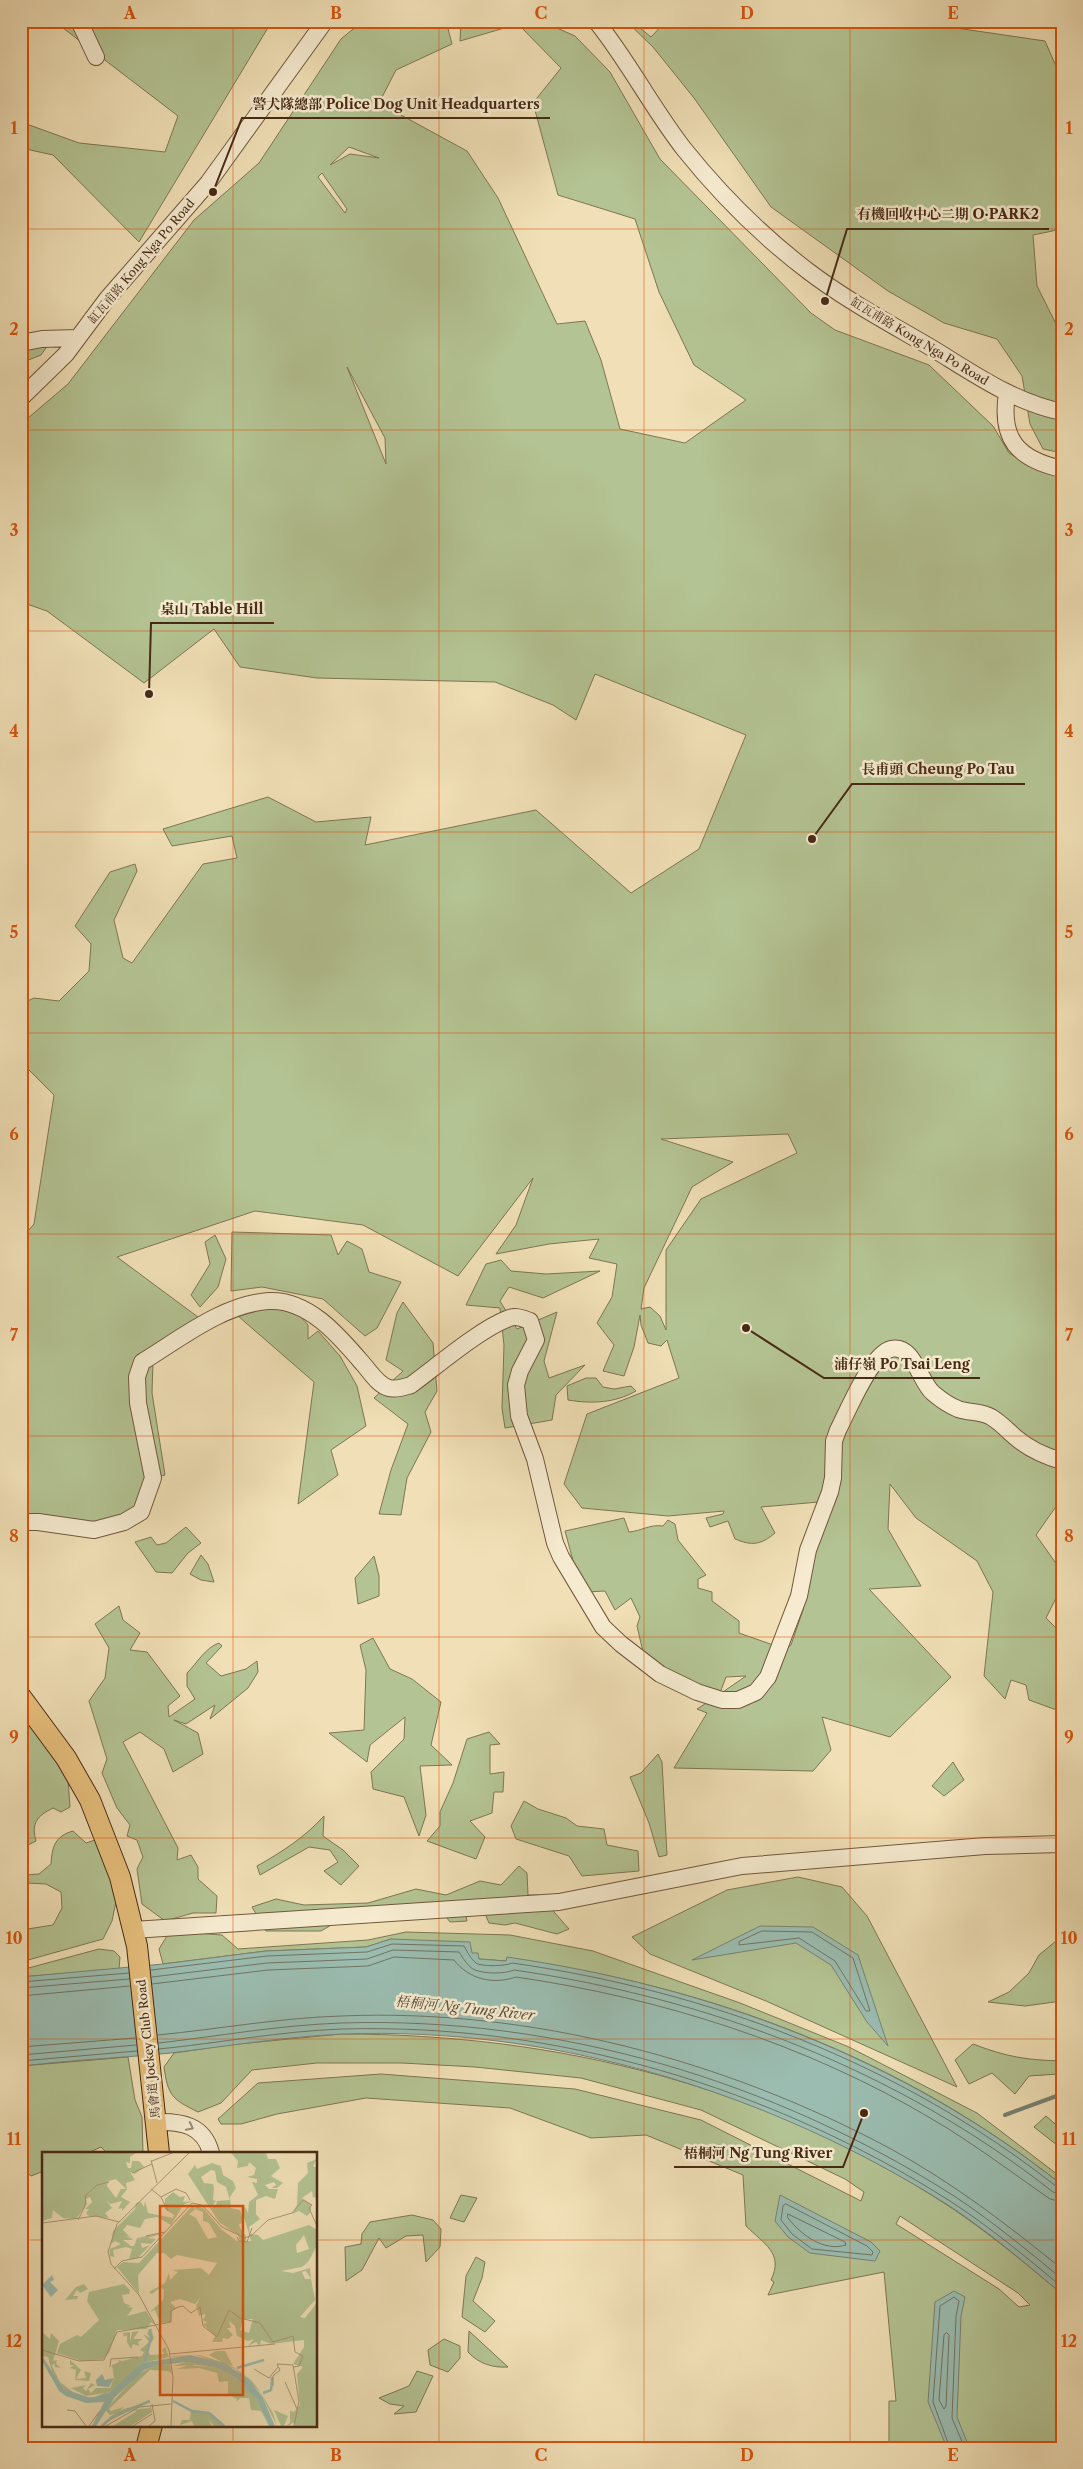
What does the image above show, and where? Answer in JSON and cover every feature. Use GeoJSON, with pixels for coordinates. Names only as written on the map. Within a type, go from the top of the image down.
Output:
{"type":"FeatureCollection","features":[{"type":"Feature","properties":{"kind":"main road","name":"馬會道 Jockey Club Road"},"geometry":{"type":"LineString","coordinates":[[21,1697],[66,1758],[90,1800],[120,1877],[135,1938],[159,2152]]}},
{"type":"Feature","properties":{"kind":"street"},"geometry":{"type":"LineString","coordinates":[[80,21],[96,57]]}},
{"type":"Feature","properties":{"kind":"street","name":"缸瓦甫路 Kong Nga Po Road"},"geometry":{"type":"LineString","coordinates":[[21,398],[66,354],[107,298],[208,183],[325,21]]}},
{"type":"Feature","properties":{"kind":"street","name":"缸瓦甫路 Kong Nga Po Road"},"geometry":{"type":"LineString","coordinates":[[596,21],[620,51],[653,106],[684,148],[732,204],[772,241],[809,271],[854,302],[1007,393],[1055,411]]}},
{"type":"Feature","properties":{"kind":"street"},"geometry":{"type":"LineString","coordinates":[[21,343],[42,339],[77,338]]}},
{"type":"Feature","properties":{"kind":"street"},"geometry":{"type":"LineString","coordinates":[[1007,393],[1005,416],[1008,432],[1016,448],[1024,456],[1062,468]]}},
{"type":"Feature","properties":{"kind":"street"},"geometry":{"type":"LineString","coordinates":[[21,1522],[38,1522],[94,1530],[124,1522],[141,1512],[153,1478],[138,1403],[137,1376],[142,1362],[227,1312],[266,1301],[281,1301],[295,1305],[328,1326],[377,1380],[388,1388],[398,1389],[411,1384],[487,1330],[508,1318],[519,1317],[530,1321],[536,1340],[520,1371],[516,1385],[519,1416],[535,1459],[555,1543],[561,1557],[603,1627],[620,1644],[660,1674],[697,1692],[722,1700],[738,1700],[756,1692],[768,1677],[799,1596],[808,1550],[830,1492],[834,1441],[874,1362],[883,1352],[901,1349],[909,1354],[925,1387],[944,1402],[959,1410],[992,1418],[1017,1439],[1041,1454],[1062,1461]]}},
{"type":"Feature","properties":{"kind":"street"},"geometry":{"type":"LineString","coordinates":[[135,1938],[559,1902],[742,1866],[985,1846],[1062,1844]]}},
{"type":"Feature","properties":{"kind":"street"},"geometry":{"type":"LineString","coordinates":[[156,2122],[178,2122],[195,2128],[209,2145],[211,2152]]}},
{"type":"Feature","properties":{"kind":"green space"},"geometry":{"type":"Polygon","coordinates":[[[63,21],[272,21],[139,242],[53,155],[21,148],[21,122],[79,143],[165,152],[178,116],[63,28],[63,21]]]}},
{"type":"Feature","properties":{"kind":"green space"},"geometry":{"type":"Polygon","coordinates":[[[363,21],[446,21],[452,44],[396,70],[379,103],[467,151],[498,198],[557,324],[585,321],[601,360],[620,429],[685,443],[746,400],[694,365],[659,292],[635,219],[558,195],[533,103],[561,68],[518,24],[460,41],[461,21],[541,21],[575,36],[610,72],[660,159],[811,313],[835,330],[929,365],[993,426],[1009,453],[1040,470],[1062,475],[1062,1498],[1036,1535],[1062,1572],[1062,1586],[1046,1618],[1062,1634],[1062,1712],[1029,1700],[1026,1685],[1011,1680],[1005,1699],[984,1676],[993,1592],[977,1561],[916,1518],[890,1484],[888,1529],[921,1586],[869,1589],[951,1677],[890,1737],[822,1717],[831,1750],[813,1771],[674,1768],[707,1713],[697,1709],[719,1695],[684,1681],[644,1656],[637,1626],[640,1617],[631,1598],[615,1610],[605,1591],[586,1592],[575,1568],[565,1531],[624,1518],[629,1532],[654,1526],[663,1526],[668,1520],[675,1524],[678,1540],[706,1575],[698,1579],[698,1588],[712,1592],[712,1601],[739,1621],[739,1633],[776,1646],[770,1660],[791,1645],[803,1610],[808,1550],[819,1502],[761,1507],[775,1533],[765,1540],[756,1543],[746,1543],[735,1539],[728,1521],[710,1527],[706,1518],[723,1514],[724,1511],[668,1516],[582,1508],[564,1484],[587,1414],[679,1378],[667,1340],[661,1346],[648,1343],[641,1325],[640,1315],[634,1347],[624,1376],[603,1371],[614,1345],[597,1323],[612,1297],[617,1264],[589,1258],[599,1239],[549,1244],[496,1254],[516,1225],[533,1178],[458,1276],[363,1225],[255,1211],[117,1257],[206,1323],[153,1361],[152,1393],[165,1475],[153,1478],[136,1515],[97,1529],[21,1523],[21,1239],[34,1224],[54,1095],[21,1062],[21,1004],[34,998],[59,1001],[89,971],[91,944],[75,926],[110,872],[135,864],[137,871],[114,920],[123,958],[132,963],[203,864],[237,858],[232,836],[172,846],[163,829],[268,797],[316,822],[371,817],[365,845],[536,810],[631,893],[699,849],[746,735],[595,674],[576,720],[553,705],[495,682],[317,678],[240,667],[214,629],[144,683],[47,611],[21,602],[21,424],[68,384],[194,220],[259,163],[341,39],[363,21]],[[349,147],[330,165],[350,154],[379,158],[349,147]],[[322,173],[318,177],[345,213],[347,209],[322,173]],[[347,367],[386,464],[385,438],[347,367]],[[788,1134],[661,1139],[733,1162],[692,1187],[644,1288],[641,1309],[650,1307],[660,1316],[666,1330],[666,1250],[701,1199],[797,1153],[788,1134]],[[746,1676],[726,1677],[720,1694],[746,1676]]]}},
{"type":"Feature","properties":{"kind":"green space"},"geometry":{"type":"Polygon","coordinates":[[[626,21],[635,21],[634,23],[651,37],[666,21],[929,21],[929,24],[1045,41],[1062,80],[1062,229],[1033,235],[1037,286],[1062,336],[1062,453],[1043,449],[1030,424],[1022,376],[997,339],[944,323],[888,291],[771,207],[694,98],[653,47],[626,21]]]}},
{"type":"Feature","properties":{"kind":"green space"},"geometry":{"type":"Polygon","coordinates":[[[36,344],[46,348],[41,355],[21,363],[21,347],[36,344]]]}},
{"type":"Feature","properties":{"kind":"green space"},"geometry":{"type":"Polygon","coordinates":[[[232,1232],[331,1235],[338,1255],[347,1241],[362,1249],[369,1272],[401,1282],[377,1328],[365,1336],[323,1299],[262,1287],[231,1291],[232,1232]]]}},
{"type":"Feature","properties":{"kind":"green space"},"geometry":{"type":"Polygon","coordinates":[[[215,1235],[226,1259],[218,1287],[200,1307],[191,1295],[210,1264],[205,1242],[215,1235]]]}},
{"type":"Feature","properties":{"kind":"green space"},"geometry":{"type":"Polygon","coordinates":[[[501,1260],[511,1271],[546,1274],[600,1271],[543,1298],[509,1287],[500,1301],[517,1329],[557,1312],[544,1361],[549,1378],[585,1365],[556,1395],[552,1420],[505,1428],[502,1408],[504,1345],[500,1308],[466,1305],[486,1264],[501,1260]]]}},
{"type":"Feature","properties":{"kind":"green space"},"geometry":{"type":"Polygon","coordinates":[[[280,1294],[308,1325],[308,1339],[318,1331],[340,1356],[357,1386],[366,1426],[331,1450],[338,1475],[298,1504],[314,1382],[238,1316],[280,1294]]]}},
{"type":"Feature","properties":{"kind":"green space"},"geometry":{"type":"Polygon","coordinates":[[[403,1302],[433,1343],[437,1391],[425,1412],[431,1432],[407,1478],[401,1515],[379,1514],[391,1470],[408,1424],[374,1398],[403,1371],[386,1360],[397,1313],[403,1302]]]}},
{"type":"Feature","properties":{"kind":"green space"},"geometry":{"type":"Polygon","coordinates":[[[586,1378],[596,1378],[603,1387],[614,1389],[631,1386],[636,1391],[620,1398],[603,1402],[568,1400],[567,1386],[586,1378]]]}},
{"type":"Feature","properties":{"kind":"green space"},"geometry":{"type":"Polygon","coordinates":[[[186,1527],[201,1543],[188,1553],[172,1573],[156,1572],[135,1542],[151,1537],[157,1545],[166,1543],[186,1527]]]}},
{"type":"Feature","properties":{"kind":"green space"},"geometry":{"type":"Polygon","coordinates":[[[201,1555],[208,1564],[214,1582],[201,1580],[190,1574],[201,1555]]]}},
{"type":"Feature","properties":{"kind":"green space"},"geometry":{"type":"Polygon","coordinates":[[[374,1556],[379,1576],[379,1596],[358,1604],[355,1578],[374,1556]]]}},
{"type":"Feature","properties":{"kind":"green space"},"geometry":{"type":"Polygon","coordinates":[[[119,1606],[123,1620],[140,1633],[130,1650],[147,1652],[180,1696],[168,1706],[169,1717],[195,1699],[187,1686],[187,1673],[214,1645],[219,1643],[222,1646],[206,1663],[221,1676],[246,1669],[257,1661],[258,1672],[248,1688],[210,1719],[215,1705],[186,1724],[174,1720],[198,1733],[203,1754],[173,1772],[164,1749],[140,1732],[123,1742],[178,1848],[177,1860],[191,1855],[198,1867],[198,1879],[217,1896],[216,1913],[193,1913],[165,1921],[142,1904],[137,1869],[143,1857],[137,1840],[127,1836],[130,1825],[117,1808],[102,1773],[107,1759],[89,1701],[105,1678],[109,1648],[95,1624],[119,1606]]]}},
{"type":"Feature","properties":{"kind":"green space"},"geometry":{"type":"Polygon","coordinates":[[[373,1638],[390,1669],[412,1679],[441,1702],[431,1745],[452,1765],[420,1766],[426,1815],[419,1836],[404,1797],[373,1789],[371,1772],[404,1739],[405,1717],[370,1745],[367,1762],[329,1733],[364,1730],[366,1670],[360,1645],[373,1638]]]}},
{"type":"Feature","properties":{"kind":"green space"},"geometry":{"type":"Polygon","coordinates":[[[21,1707],[68,1779],[70,1807],[61,1812],[53,1808],[39,1817],[34,1829],[36,1841],[24,1847],[21,1852],[21,1811],[24,1810],[21,1808],[21,1707]]]}},
{"type":"Feature","properties":{"kind":"green space"},"geometry":{"type":"Polygon","coordinates":[[[489,1732],[500,1744],[490,1745],[490,1774],[504,1772],[503,1792],[494,1792],[492,1813],[470,1821],[485,1837],[476,1859],[427,1841],[440,1826],[440,1812],[453,1783],[467,1739],[489,1732]]]}},
{"type":"Feature","properties":{"kind":"green space"},"geometry":{"type":"Polygon","coordinates":[[[658,1754],[662,1762],[667,1855],[659,1857],[649,1823],[630,1777],[641,1773],[658,1754]]]}},
{"type":"Feature","properties":{"kind":"green space"},"geometry":{"type":"Polygon","coordinates":[[[953,1762],[964,1780],[944,1796],[932,1786],[953,1762]]]}},
{"type":"Feature","properties":{"kind":"green space"},"geometry":{"type":"Polygon","coordinates":[[[524,1801],[538,1809],[566,1818],[577,1826],[604,1829],[607,1845],[638,1851],[639,1871],[582,1876],[569,1856],[516,1839],[511,1826],[524,1801]]]}},
{"type":"Feature","properties":{"kind":"green space"},"geometry":{"type":"Polygon","coordinates":[[[324,1816],[323,1836],[343,1850],[359,1866],[341,1885],[324,1871],[338,1862],[330,1850],[309,1847],[260,1875],[257,1866],[293,1844],[324,1816]]]}},
{"type":"Feature","properties":{"kind":"green space"},"geometry":{"type":"Polygon","coordinates":[[[73,1831],[86,1843],[101,1838],[118,1892],[112,1921],[103,1939],[21,1962],[21,1930],[53,1925],[62,1908],[61,1892],[46,1884],[27,1883],[25,1875],[39,1874],[51,1864],[52,1852],[58,1839],[73,1831]]]}},
{"type":"Feature","properties":{"kind":"green space"},"geometry":{"type":"Polygon","coordinates":[[[519,1866],[527,1873],[528,1895],[539,1895],[569,1929],[557,1934],[515,1923],[505,1925],[489,1923],[479,1900],[464,1904],[467,1921],[450,1922],[443,1913],[340,1920],[321,1931],[266,1931],[252,1907],[276,1899],[304,1905],[368,1903],[416,1889],[446,1895],[480,1881],[501,1885],[519,1866]]]}},
{"type":"Feature","properties":{"kind":"green space"},"geometry":{"type":"Polygon","coordinates":[[[798,1877],[842,1887],[867,1916],[957,2087],[766,2001],[650,1954],[632,1937],[727,1890],[798,1877]]]}},
{"type":"Feature","properties":{"kind":"green space"},"geometry":{"type":"Polygon","coordinates":[[[170,1931],[222,1935],[238,1949],[368,1940],[406,1932],[510,1935],[593,1951],[740,2003],[849,2047],[977,2113],[1062,2178],[1062,2185],[1001,2140],[936,2100],[870,2064],[800,2034],[729,2008],[656,1987],[582,1970],[507,1958],[506,1961],[479,1959],[472,1953],[391,1939],[366,1947],[266,1951],[163,1964],[159,1949],[170,1931]]]}},
{"type":"Feature","properties":{"kind":"green space"},"geometry":{"type":"Polygon","coordinates":[[[1062,1936],[1062,2001],[1025,2006],[988,2002],[1009,1992],[1029,1973],[1039,1955],[1062,1936]]]}},
{"type":"Feature","properties":{"kind":"green space"},"geometry":{"type":"Polygon","coordinates":[[[99,1949],[114,1951],[120,1957],[119,1969],[21,1977],[21,1970],[99,1949]]]}},
{"type":"Feature","properties":{"kind":"green space"},"geometry":{"type":"Polygon","coordinates":[[[341,2034],[422,2036],[502,2044],[581,2057],[659,2075],[734,2099],[808,2129],[880,2165],[950,2207],[993,2238],[1062,2294],[1062,2448],[889,2448],[889,2401],[896,2401],[884,2272],[768,2295],[774,2282],[771,2280],[775,2263],[774,2256],[765,2244],[746,2226],[743,2175],[646,2135],[591,2138],[510,2108],[366,2098],[277,2114],[241,2124],[221,2124],[218,2119],[258,2083],[381,2074],[575,2089],[701,2120],[861,2201],[864,2192],[845,2179],[701,2110],[581,2078],[475,2067],[402,2063],[317,2063],[252,2070],[221,2103],[198,2112],[182,2104],[173,2096],[167,2084],[164,2067],[174,2053],[228,2045],[341,2034]],[[900,2216],[896,2224],[999,2289],[1019,2307],[1030,2305],[1018,2293],[900,2216]]]}},
{"type":"Feature","properties":{"kind":"green space"},"geometry":{"type":"Polygon","coordinates":[[[973,2044],[1017,2057],[1062,2061],[1062,2069],[1058,2074],[1029,2076],[1015,2094],[992,2073],[969,2084],[955,2060],[973,2044]]]}},
{"type":"Feature","properties":{"kind":"green space"},"geometry":{"type":"Polygon","coordinates":[[[128,2057],[135,2100],[142,2117],[143,2152],[106,2152],[101,2147],[90,2152],[42,2152],[42,2172],[31,2176],[21,2167],[21,2066],[128,2057]]]}},
{"type":"Feature","properties":{"kind":"green space"},"geometry":{"type":"Polygon","coordinates":[[[1046,2116],[1062,2130],[1062,2149],[1034,2127],[1046,2116]]]}},
{"type":"Feature","properties":{"kind":"green space"},"geometry":{"type":"Polygon","coordinates":[[[461,2195],[477,2198],[464,2222],[450,2218],[461,2195]]]}},
{"type":"Feature","properties":{"kind":"green space"},"geometry":{"type":"Polygon","coordinates":[[[412,2215],[433,2220],[441,2229],[440,2247],[426,2262],[423,2235],[406,2236],[386,2248],[379,2238],[362,2270],[346,2281],[345,2247],[361,2244],[362,2234],[370,2222],[412,2215]]]}},
{"type":"Feature","properties":{"kind":"green space"},"geometry":{"type":"Polygon","coordinates":[[[476,2257],[485,2262],[482,2278],[473,2301],[495,2321],[485,2332],[462,2317],[466,2276],[476,2257]]]}},
{"type":"Feature","properties":{"kind":"green space"},"geometry":{"type":"Polygon","coordinates":[[[469,2331],[508,2367],[486,2364],[472,2356],[468,2352],[469,2331]]]}},
{"type":"Feature","properties":{"kind":"green space"},"geometry":{"type":"Polygon","coordinates":[[[444,2339],[460,2346],[460,2358],[448,2372],[430,2365],[428,2350],[444,2339]]]}},
{"type":"Feature","properties":{"kind":"green space"},"geometry":{"type":"Polygon","coordinates":[[[417,2371],[433,2376],[416,2412],[394,2414],[404,2406],[390,2404],[379,2398],[409,2386],[417,2371]]]}},
{"type":"Feature","properties":{"kind":"water"},"geometry":{"type":"Polygon","coordinates":[[[760,1926],[813,1927],[858,1955],[888,2046],[867,2022],[831,1965],[796,1943],[692,1960],[760,1926]]]}},
{"type":"Feature","properties":{"kind":"water","name":"梧桐河 Ng Tung River"},"geometry":{"type":"Polygon","coordinates":[[[391,1939],[470,1942],[472,1953],[478,1953],[479,1959],[506,1961],[507,1957],[582,1970],[656,1987],[729,2008],[800,2034],[869,2065],[936,2100],[1000,2140],[1062,2185],[1062,2294],[1006,2248],[948,2205],[879,2165],[808,2129],[733,2099],[657,2074],[580,2055],[501,2041],[422,2034],[342,2034],[277,2039],[171,2053],[21,2066],[21,1977],[163,1964],[266,1951],[366,1947],[391,1939]]]}},
{"type":"Feature","properties":{"kind":"water"},"geometry":{"type":"Polygon","coordinates":[[[780,2195],[871,2242],[880,2251],[875,2261],[810,2253],[788,2237],[775,2221],[780,2195]]]}},
{"type":"Feature","properties":{"kind":"water"},"geometry":{"type":"Polygon","coordinates":[[[954,2291],[965,2297],[961,2316],[957,2417],[967,2442],[983,2448],[947,2448],[928,2402],[935,2302],[954,2291]]]}},
{"type":"Feature","properties":{"kind":"waterway"},"geometry":{"type":"LineString","coordinates":[[1005,2115],[1062,2094]]}},
{"type":"Feature","properties":{"kind":"place","name":"警犬隊總部 Police Dog Unit Headquarters"},"geometry":{"type":"Point","coordinates":[213,192]}},
{"type":"Feature","properties":{"kind":"place","name":"有機回收中心二期 O·PARK2"},"geometry":{"type":"Point","coordinates":[825,301]}},
{"type":"Feature","properties":{"kind":"place","name":"桌山 Table Hill"},"geometry":{"type":"Point","coordinates":[149,694]}},
{"type":"Feature","properties":{"kind":"place","name":"長甫頭 Cheung Po Tau"},"geometry":{"type":"Point","coordinates":[812,839]}},
{"type":"Feature","properties":{"kind":"place","name":"浦仔嶺 Po Tsai Leng"},"geometry":{"type":"Point","coordinates":[746,1328]}},
{"type":"Feature","properties":{"kind":"place","name":"梧桐河 Ng Tung River"},"geometry":{"type":"Point","coordinates":[864,2113]}}]}
